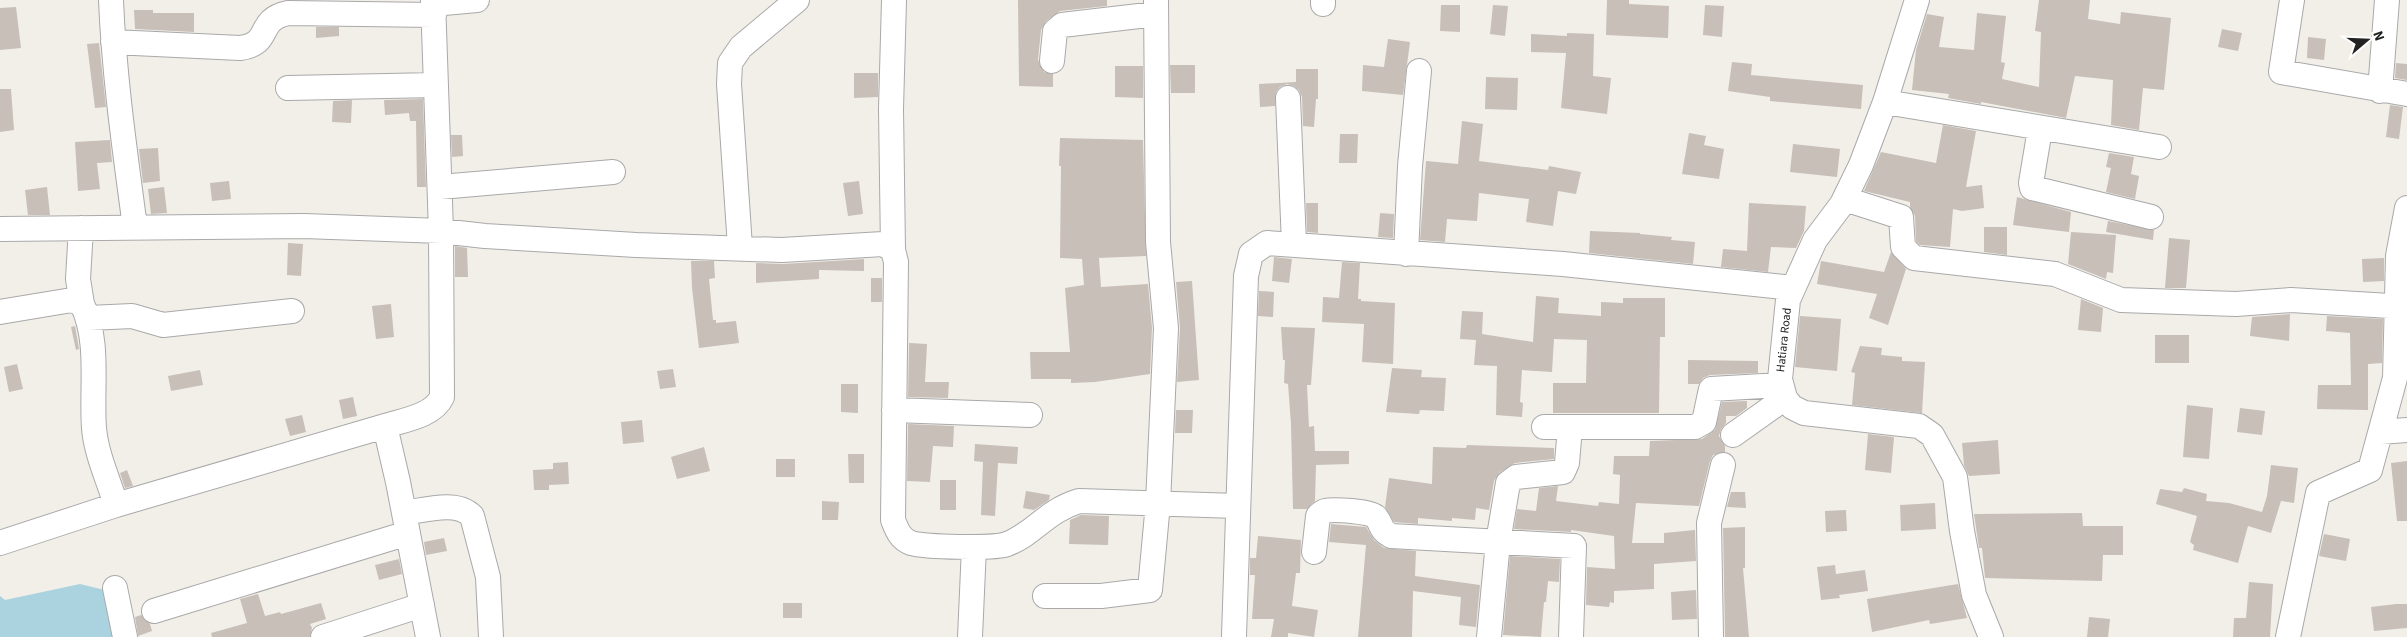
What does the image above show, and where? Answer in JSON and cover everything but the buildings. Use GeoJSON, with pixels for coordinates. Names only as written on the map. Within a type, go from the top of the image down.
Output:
{"type":"FeatureCollection","features":[{"type":"Feature","properties":{"kind":"street"},"geometry":{"type":"LineString","coordinates":[[111,0],[112,42],[135,227]]}},
{"type":"Feature","properties":{"kind":"street"},"geometry":{"type":"LineString","coordinates":[[112,42],[240,48],[252,46],[260,41],[267,24],[277,16],[288,13],[321,7],[433,6],[477,0]]}},
{"type":"Feature","properties":{"kind":"street"},"geometry":{"type":"LineString","coordinates":[[740,246],[729,84],[730,62],[741,47],[797,0]]}},
{"type":"Feature","properties":{"kind":"street"},"geometry":{"type":"LineString","coordinates":[[894,0],[891,109],[893,250],[896,262],[893,520],[899,536],[911,543],[988,548],[1006,545],[1019,538],[1062,506],[1079,502],[1238,506]]}},
{"type":"Feature","properties":{"kind":"street","name":"Hatiara Road"},"geometry":{"type":"LineString","coordinates":[[1783,392],[1780,379],[1783,331],[1788,300],[1815,240],[1844,199],[1861,164],[1885,102],[1917,0]]}},
{"type":"Feature","properties":{"kind":"street"},"geometry":{"type":"LineString","coordinates":[[2292,0],[2281,72],[2380,91],[2407,94]]}},
{"type":"Feature","properties":{"kind":"street"},"geometry":{"type":"LineString","coordinates":[[2380,91],[2387,0]]}},
{"type":"Feature","properties":{"kind":"street"},"geometry":{"type":"LineString","coordinates":[[0,543],[116,505],[385,426],[431,410],[438,404],[442,397],[441,231],[433,6]]}},
{"type":"Feature","properties":{"kind":"street"},"geometry":{"type":"LineString","coordinates":[[1045,596],[1101,596],[1150,590],[1158,503],[1166,328],[1158,242],[1156,7],[1062,25],[1055,31],[1052,61]]}},
{"type":"Feature","properties":{"kind":"street"},"geometry":{"type":"LineString","coordinates":[[1406,254],[1410,166],[1419,71]]}},
{"type":"Feature","properties":{"kind":"street"},"geometry":{"type":"LineString","coordinates":[[288,88],[436,86]]}},
{"type":"Feature","properties":{"kind":"street"},"geometry":{"type":"LineString","coordinates":[[1288,98],[1294,244]]}},
{"type":"Feature","properties":{"kind":"street"},"geometry":{"type":"LineString","coordinates":[[1885,102],[2040,129],[2160,147]]}},
{"type":"Feature","properties":{"kind":"street"},"geometry":{"type":"LineString","coordinates":[[2040,129],[2031,183],[2032,188],[2151,217]]}},
{"type":"Feature","properties":{"kind":"street"},"geometry":{"type":"LineString","coordinates":[[440,187],[613,172]]}},
{"type":"Feature","properties":{"kind":"street"},"geometry":{"type":"LineString","coordinates":[[1844,199],[1901,217],[1903,247],[1914,258],[2055,274],[2121,300],[2236,304],[2291,300],[2402,308]]}},
{"type":"Feature","properties":{"kind":"street"},"geometry":{"type":"LineString","coordinates":[[2288,637],[2318,493],[2370,470],[2381,432],[2395,378],[2402,308],[2398,256],[2407,208]]}},
{"type":"Feature","properties":{"kind":"street"},"geometry":{"type":"LineString","coordinates":[[0,229],[304,226],[441,231],[548,240],[740,246],[782,250],[883,244],[893,250]]}},
{"type":"Feature","properties":{"kind":"street"},"geometry":{"type":"LineString","coordinates":[[81,228],[78,278],[85,311],[94,378],[96,439],[116,505]]}},
{"type":"Feature","properties":{"kind":"street"},"geometry":{"type":"LineString","coordinates":[[1234,636],[1246,276],[1250,254],[1267,244],[1294,244],[1406,254],[1564,264],[1793,288]]}},
{"type":"Feature","properties":{"kind":"street"},"geometry":{"type":"LineString","coordinates":[[0,312],[72,300],[85,311],[132,316],[163,325],[292,311]]}},
{"type":"Feature","properties":{"kind":"street"},"geometry":{"type":"LineString","coordinates":[[1544,427],[1695,428],[1704,422],[1711,389],[1783,392]]}},
{"type":"Feature","properties":{"kind":"street"},"geometry":{"type":"LineString","coordinates":[[1733,434],[1783,392]]}},
{"type":"Feature","properties":{"kind":"street"},"geometry":{"type":"LineString","coordinates":[[1783,392],[1792,407],[1804,413],[1919,426],[1932,435],[1955,477],[1962,531],[1974,595],[1991,637]]}},
{"type":"Feature","properties":{"kind":"street"},"geometry":{"type":"LineString","coordinates":[[894,410],[1030,415]]}},
{"type":"Feature","properties":{"kind":"street"},"geometry":{"type":"LineString","coordinates":[[385,426],[428,637]]}},
{"type":"Feature","properties":{"kind":"street"},"geometry":{"type":"LineString","coordinates":[[1489,637],[1498,542],[1508,483],[1516,477],[1563,472],[1567,463],[1570,427]]}},
{"type":"Feature","properties":{"kind":"street"},"geometry":{"type":"LineString","coordinates":[[2381,432],[2407,430]]}},
{"type":"Feature","properties":{"kind":"street"},"geometry":{"type":"LineString","coordinates":[[1711,637],[1709,523],[1723,465]]}},
{"type":"Feature","properties":{"kind":"street"},"geometry":{"type":"LineString","coordinates":[[154,610],[456,507],[465,509],[472,516],[488,577],[491,637]]}},
{"type":"Feature","properties":{"kind":"street"},"geometry":{"type":"LineString","coordinates":[[1314,552],[1318,516],[1325,511],[1368,512],[1376,517],[1381,530],[1391,536],[1574,546],[1571,637]]}},
{"type":"Feature","properties":{"kind":"street"},"geometry":{"type":"LineString","coordinates":[[970,637],[974,547]]}},
{"type":"Feature","properties":{"kind":"street"},"geometry":{"type":"LineString","coordinates":[[115,588],[124,637]]}},
{"type":"Feature","properties":{"kind":"street"},"geometry":{"type":"LineString","coordinates":[[323,637],[422,605]]}},
{"type":"Feature","properties":{"kind":"water"},"geometry":{"type":"Polygon","coordinates":[[[80,584],[113,592],[126,637],[0,637],[0,596],[5,600],[80,584]]]}}]}
